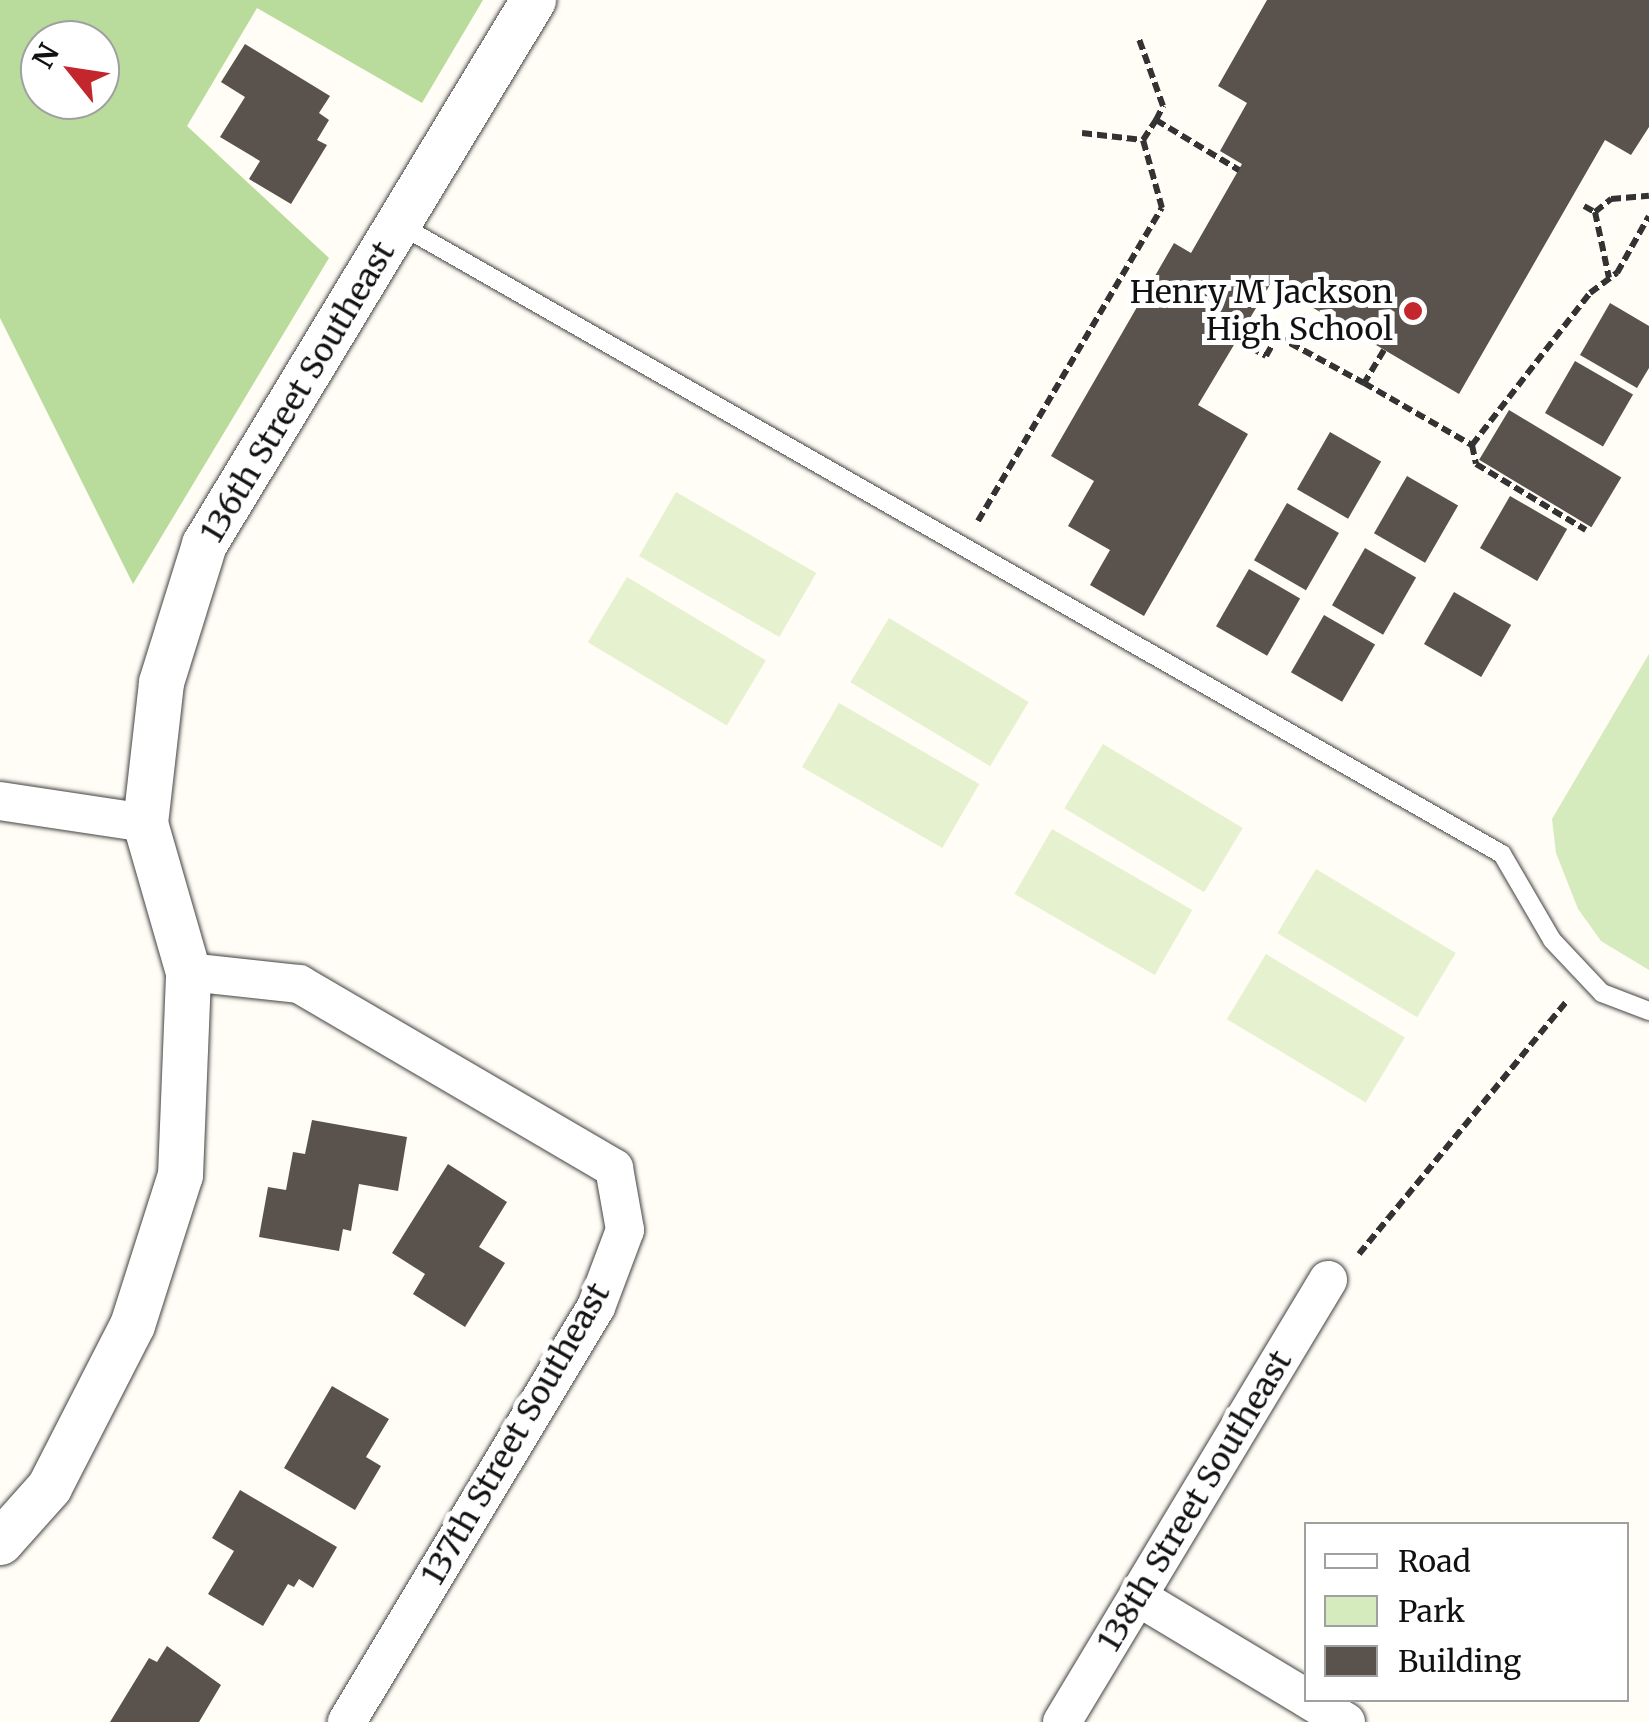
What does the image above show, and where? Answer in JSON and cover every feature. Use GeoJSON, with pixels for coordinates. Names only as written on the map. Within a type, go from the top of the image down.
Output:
{"type":"FeatureCollection","features":[{"type":"Feature","properties":{"kind":"street","name":"136th Street Southeast"},"geometry":{"type":"LineString","coordinates":[[0,1542],[49,1487],[132,1325],[180,1174],[188,972],[144,823],[160,682],[204,544],[533,0]]}},
{"type":"Feature","properties":{"kind":"street"},"geometry":{"type":"LineString","coordinates":[[0,802],[144,823]]}},
{"type":"Feature","properties":{"kind":"street","name":"137th Street Southeast"},"geometry":{"type":"LineString","coordinates":[[188,972],[299,984],[584,1145],[614,1168],[625,1230],[596,1306],[348,1722]]}},
{"type":"Feature","properties":{"kind":"street","name":"138th Street Southeast"},"geometry":{"type":"LineString","coordinates":[[1062,1722],[1328,1280]]}},
{"type":"Feature","properties":{"kind":"street"},"geometry":{"type":"LineString","coordinates":[[1138,1597],[1304,1697]]}},
{"type":"Feature","properties":{"kind":"street"},"geometry":{"type":"LineString","coordinates":[[1313,1702],[1346,1722]]}},
{"type":"Feature","properties":{"kind":"lane"},"geometry":{"type":"LineString","coordinates":[[400,225],[1502,854],[1552,940],[1602,993],[1649,1010]]}},
{"type":"Feature","properties":{"kind":"path"},"geometry":{"type":"LineString","coordinates":[[978,522],[1162,208],[1143,140],[1163,106],[1139,39]]}},
{"type":"Feature","properties":{"kind":"path"},"geometry":{"type":"LineString","coordinates":[[1156,120],[1239,170]]}},
{"type":"Feature","properties":{"kind":"path"},"geometry":{"type":"LineString","coordinates":[[1082,132],[1143,140]]}},
{"type":"Feature","properties":{"kind":"path"},"geometry":{"type":"LineString","coordinates":[[1596,212],[1612,199],[1649,196]]}},
{"type":"Feature","properties":{"kind":"path"},"geometry":{"type":"LineString","coordinates":[[1584,206],[1596,212]]}},
{"type":"Feature","properties":{"kind":"path"},"geometry":{"type":"LineString","coordinates":[[1596,212],[1609,278]]}},
{"type":"Feature","properties":{"kind":"path"},"geometry":{"type":"LineString","coordinates":[[1472,446],[1590,293],[1609,278],[1649,216]]}},
{"type":"Feature","properties":{"kind":"path"},"geometry":{"type":"LineString","coordinates":[[1237,340],[1266,356],[1277,336],[1364,383],[1472,446],[1476,464],[1586,530]]}},
{"type":"Feature","properties":{"kind":"path"},"geometry":{"type":"LineString","coordinates":[[1364,383],[1384,350]]}},
{"type":"Feature","properties":{"kind":"path"},"geometry":{"type":"LineString","coordinates":[[1328,1280],[1347,1268],[1587,977]]}},
{"type":"Feature","properties":{"kind":"green space"},"geometry":{"type":"Polygon","coordinates":[[[0,0],[483,0],[422,103],[257,8],[187,126],[329,258],[133,584],[0,318],[0,0]]]}},
{"type":"Feature","properties":{"kind":"green space"},"geometry":{"type":"Polygon","coordinates":[[[676,492],[816,573],[779,637],[639,556],[676,492]]]}},
{"type":"Feature","properties":{"kind":"green space"},"geometry":{"type":"Polygon","coordinates":[[[627,577],[766,660],[727,726],[588,642],[627,577]]]}},
{"type":"Feature","properties":{"kind":"green space"},"geometry":{"type":"Polygon","coordinates":[[[889,618],[1029,702],[990,766],[850,682],[889,618]]]}},
{"type":"Feature","properties":{"kind":"green space"},"geometry":{"type":"Polygon","coordinates":[[[1649,654],[1649,970],[1601,941],[1578,909],[1556,853],[1552,819],[1649,654]]]}},
{"type":"Feature","properties":{"kind":"green space"},"geometry":{"type":"Polygon","coordinates":[[[839,703],[979,784],[942,848],[802,767],[839,703]]]}},
{"type":"Feature","properties":{"kind":"green space"},"geometry":{"type":"Polygon","coordinates":[[[1103,744],[1243,828],[1204,892],[1064,808],[1103,744]]]}},
{"type":"Feature","properties":{"kind":"green space"},"geometry":{"type":"Polygon","coordinates":[[[1052,829],[1192,910],[1155,975],[1014,894],[1052,829]]]}},
{"type":"Feature","properties":{"kind":"green space"},"geometry":{"type":"Polygon","coordinates":[[[1316,869],[1456,953],[1417,1017],[1277,933],[1316,869]]]}},
{"type":"Feature","properties":{"kind":"green space"},"geometry":{"type":"Polygon","coordinates":[[[1266,954],[1405,1037],[1366,1103],[1227,1019],[1266,954]]]}},
{"type":"Feature","properties":{"kind":"building","name":"Henry M Jackson High School"},"geometry":{"type":"Polygon","coordinates":[[[1267,0],[1649,0],[1649,127],[1631,155],[1605,140],[1459,394],[1271,283],[1198,405],[1248,434],[1144,616],[1090,585],[1110,550],[1068,526],[1094,481],[1051,456],[1174,243],[1191,253],[1242,164],[1220,151],[1247,103],[1218,86],[1267,0]]]}},
{"type":"Feature","properties":{"kind":"building"},"geometry":{"type":"Polygon","coordinates":[[[245,44],[330,96],[319,113],[329,120],[317,140],[327,145],[291,204],[249,179],[260,161],[220,137],[245,97],[221,82],[245,44]]]}},
{"type":"Feature","properties":{"kind":"building"},"geometry":{"type":"Polygon","coordinates":[[[1610,303],[1649,326],[1649,368],[1637,388],[1580,355],[1610,303]]]}},
{"type":"Feature","properties":{"kind":"building"},"geometry":{"type":"Polygon","coordinates":[[[1575,361],[1633,394],[1603,446],[1545,413],[1575,361]]]}},
{"type":"Feature","properties":{"kind":"building"},"geometry":{"type":"Polygon","coordinates":[[[1509,410],[1621,477],[1591,527],[1479,460],[1509,410]]]}},
{"type":"Feature","properties":{"kind":"building"},"geometry":{"type":"Polygon","coordinates":[[[1330,432],[1381,462],[1348,519],[1297,489],[1330,432]]]}},
{"type":"Feature","properties":{"kind":"building"},"geometry":{"type":"Polygon","coordinates":[[[1407,476],[1458,506],[1425,563],[1374,533],[1407,476]]]}},
{"type":"Feature","properties":{"kind":"building"},"geometry":{"type":"Polygon","coordinates":[[[1510,496],[1567,529],[1537,581],[1480,548],[1510,496]]]}},
{"type":"Feature","properties":{"kind":"building"},"geometry":{"type":"Polygon","coordinates":[[[1287,503],[1339,533],[1306,590],[1254,560],[1287,503]]]}},
{"type":"Feature","properties":{"kind":"building"},"geometry":{"type":"Polygon","coordinates":[[[1365,548],[1416,578],[1383,635],[1332,605],[1365,548]]]}},
{"type":"Feature","properties":{"kind":"building"},"geometry":{"type":"Polygon","coordinates":[[[1249,569],[1300,598],[1267,656],[1216,626],[1249,569]]]}},
{"type":"Feature","properties":{"kind":"building"},"geometry":{"type":"Polygon","coordinates":[[[1454,592],[1511,625],[1481,677],[1424,644],[1454,592]]]}},
{"type":"Feature","properties":{"kind":"building"},"geometry":{"type":"Polygon","coordinates":[[[1324,615],[1375,645],[1342,702],[1291,672],[1324,615]]]}},
{"type":"Feature","properties":{"kind":"building"},"geometry":{"type":"Polygon","coordinates":[[[312,1120],[407,1137],[398,1191],[359,1184],[351,1231],[343,1229],[339,1251],[259,1237],[268,1187],[286,1190],[293,1152],[305,1154],[312,1120]]]}},
{"type":"Feature","properties":{"kind":"building"},"geometry":{"type":"Polygon","coordinates":[[[448,1164],[507,1202],[479,1247],[505,1263],[465,1327],[413,1294],[425,1274],[392,1253],[448,1164]]]}},
{"type":"Feature","properties":{"kind":"building"},"geometry":{"type":"Polygon","coordinates":[[[332,1386],[389,1419],[366,1457],[381,1466],[355,1510],[284,1468],[332,1386]]]}},
{"type":"Feature","properties":{"kind":"building"},"geometry":{"type":"Polygon","coordinates":[[[240,1490],[337,1547],[313,1588],[299,1579],[294,1587],[288,1584],[263,1626],[208,1594],[234,1551],[212,1538],[240,1490]]]}},
{"type":"Feature","properties":{"kind":"building"},"geometry":{"type":"Polygon","coordinates":[[[167,1646],[221,1685],[199,1722],[110,1722],[149,1658],[157,1662],[167,1646]]]}},
{"type":"Feature","properties":{"kind":"place","name":"Henry M Jackson High School"},"geometry":{"type":"Point","coordinates":[1413,311]}}]}
